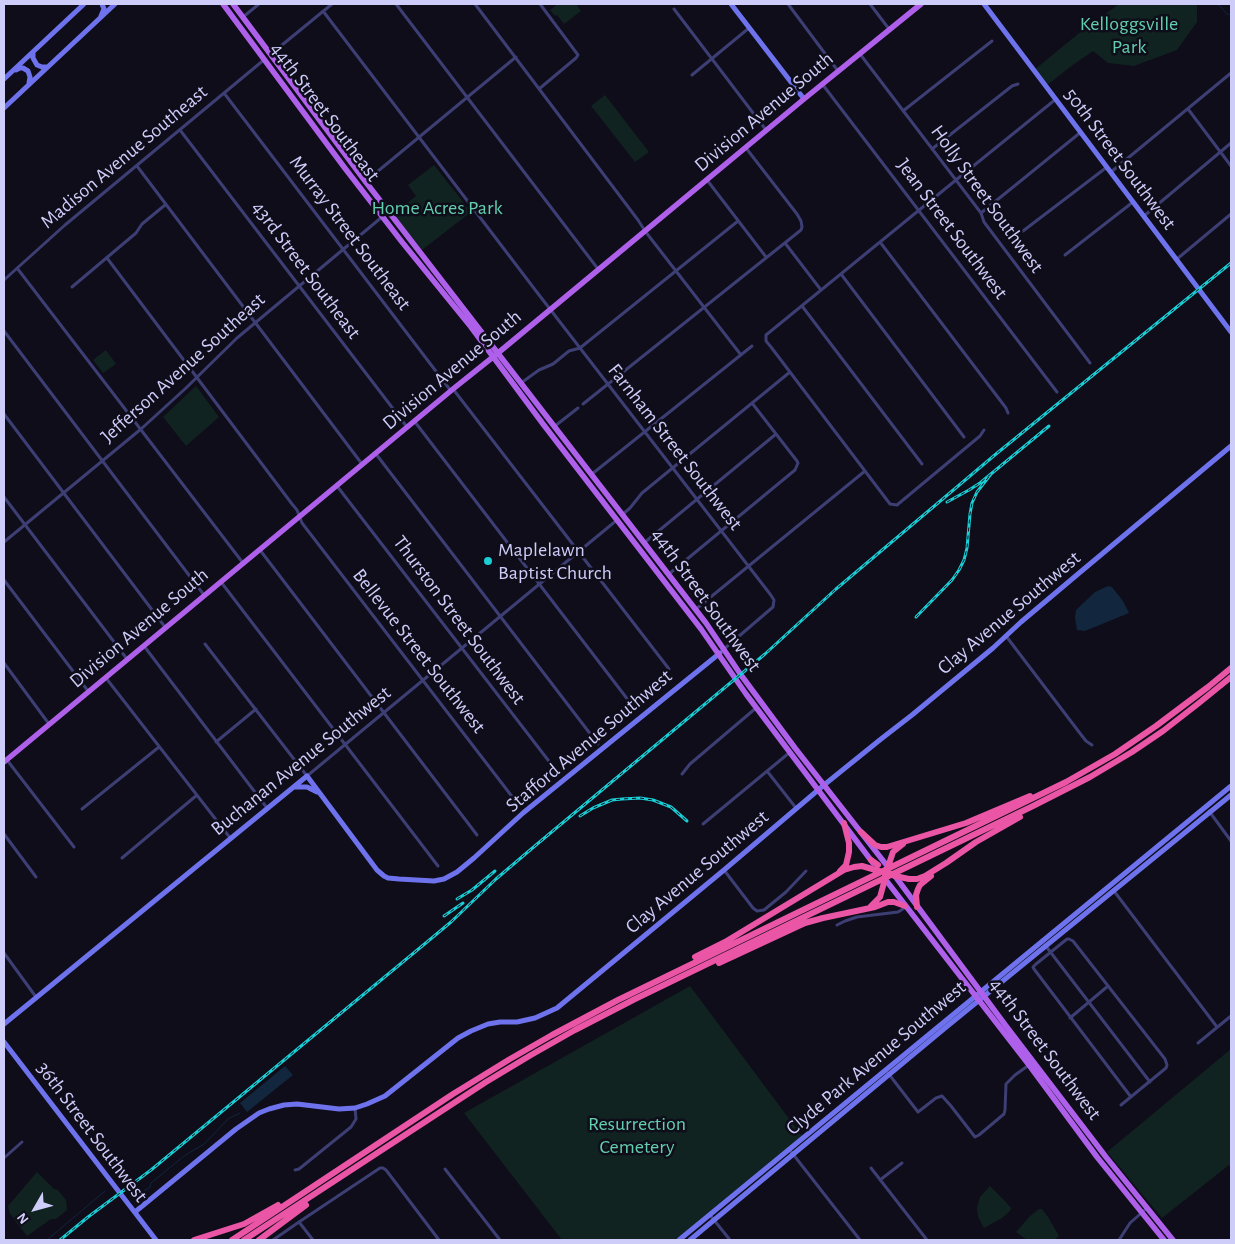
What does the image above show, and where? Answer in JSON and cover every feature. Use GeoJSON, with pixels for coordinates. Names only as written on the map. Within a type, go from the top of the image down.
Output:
{"type":"FeatureCollection","features":[{"type":"Feature","properties":{"kind":"highway"},"geometry":{"type":"LineString","coordinates":[[644,986],[1066,782],[1115,754],[1156,726],[1231,668]]}},
{"type":"Feature","properties":{"kind":"highway"},"geometry":{"type":"LineString","coordinates":[[232,1240],[510,1058],[725,942],[844,870],[862,866],[883,871],[898,878],[913,880],[923,877],[981,839],[1090,777],[1163,731],[1231,677]]}},
{"type":"Feature","properties":{"kind":"highway"},"geometry":{"type":"LineString","coordinates":[[244,1240],[531,1054],[672,981],[1090,777]]}},
{"type":"Feature","properties":{"kind":"highway"},"geometry":{"type":"LineString","coordinates":[[861,832],[872,843],[881,847],[887,847],[971,821],[1066,782]]}},
{"type":"Feature","properties":{"kind":"highway"},"geometry":{"type":"LineString","coordinates":[[833,876],[844,867],[849,856],[849,843],[844,824]]}},
{"type":"Feature","properties":{"kind":"highway"},"geometry":{"type":"LineString","coordinates":[[869,908],[880,897],[883,871],[893,852],[898,847],[916,838]]}},
{"type":"Feature","properties":{"kind":"highway"},"geometry":{"type":"LineString","coordinates":[[871,860],[883,871]]}},
{"type":"Feature","properties":{"kind":"highway"},"geometry":{"type":"LineString","coordinates":[[917,907],[919,887],[946,863]]}},
{"type":"Feature","properties":{"kind":"highway"},"geometry":{"type":"LineString","coordinates":[[672,981],[712,966],[805,923],[875,907],[885,902],[892,901],[905,906]]}},
{"type":"Feature","properties":{"kind":"highway"},"geometry":{"type":"LineString","coordinates":[[259,1240],[338,1179]]}},
{"type":"Feature","properties":{"kind":"highway"},"geometry":{"type":"LineString","coordinates":[[194,1240],[244,1224],[322,1180]]}},
{"type":"Feature","properties":{"kind":"main road","name":"44th Street Southeast"},"geometry":{"type":"LineString","coordinates":[[223,4],[354,180],[496,355]]}},
{"type":"Feature","properties":{"kind":"main road","name":"44th Street Southeast"},"geometry":{"type":"LineString","coordinates":[[233,4],[496,355]]}},
{"type":"Feature","properties":{"kind":"main road","name":"Division Avenue South"},"geometry":{"type":"LineString","coordinates":[[5,760],[921,4]]}},
{"type":"Feature","properties":{"kind":"main road"},"geometry":{"type":"LineString","coordinates":[[232,14],[238,18],[243,17]]}},
{"type":"Feature","properties":{"kind":"main road"},"geometry":{"type":"LineString","coordinates":[[265,59],[272,58],[277,62]]}},
{"type":"Feature","properties":{"kind":"main road"},"geometry":{"type":"LineString","coordinates":[[354,180],[358,182],[365,181]]}},
{"type":"Feature","properties":{"kind":"main road"},"geometry":{"type":"LineString","coordinates":[[364,192],[374,193]]}},
{"type":"Feature","properties":{"kind":"main road","name":"44th Street Southwest"},"geometry":{"type":"LineString","coordinates":[[496,355],[555,427],[696,610],[762,703],[861,832],[905,906],[1172,1240]]}},
{"type":"Feature","properties":{"kind":"main road","name":"44th Street Southwest"},"geometry":{"type":"LineString","coordinates":[[496,355],[543,424],[701,629],[756,708],[871,860]]}},
{"type":"Feature","properties":{"kind":"main road"},"geometry":{"type":"LineString","coordinates":[[543,424],[555,427]]}},
{"type":"Feature","properties":{"kind":"main road"},"geometry":{"type":"LineString","coordinates":[[558,444],[567,443]]}},
{"type":"Feature","properties":{"kind":"main road"},"geometry":{"type":"LineString","coordinates":[[567,456],[579,458]]}},
{"type":"Feature","properties":{"kind":"main road"},"geometry":{"type":"LineString","coordinates":[[642,552],[654,563],[658,562]]}},
{"type":"Feature","properties":{"kind":"main road","name":"44th Street Southwest"},"geometry":{"type":"LineString","coordinates":[[898,878],[1098,1157],[1164,1240]]}},
{"type":"Feature","properties":{"kind":"main road"},"geometry":{"type":"LineString","coordinates":[[917,921],[941,940]]}},
{"type":"Feature","properties":{"kind":"main road"},"geometry":{"type":"LineString","coordinates":[[935,944],[940,945],[953,955]]}},
{"type":"Feature","properties":{"kind":"street"},"geometry":{"type":"LineString","coordinates":[[4,79],[84,4]]}},
{"type":"Feature","properties":{"kind":"street"},"geometry":{"type":"LineString","coordinates":[[100,19],[104,9],[102,4]]}},
{"type":"Feature","properties":{"kind":"street"},"geometry":{"type":"LineString","coordinates":[[4,108],[115,4]]}},
{"type":"Feature","properties":{"kind":"street"},"geometry":{"type":"LineString","coordinates":[[243,17],[259,4]]}},
{"type":"Feature","properties":{"kind":"street"},"geometry":{"type":"LineString","coordinates":[[271,54],[332,4]]}},
{"type":"Feature","properties":{"kind":"street"},"geometry":{"type":"LineString","coordinates":[[396,4],[598,269]]}},
{"type":"Feature","properties":{"kind":"street"},"geometry":{"type":"LineString","coordinates":[[475,4],[645,231],[741,355]]}},
{"type":"Feature","properties":{"kind":"street"},"geometry":{"type":"LineString","coordinates":[[539,89],[578,55],[540,4]]}},
{"type":"Feature","properties":{"kind":"street"},"geometry":{"type":"LineString","coordinates":[[731,4],[804,99]]}},
{"type":"Feature","properties":{"kind":"street"},"geometry":{"type":"LineString","coordinates":[[788,4],[838,71]]}},
{"type":"Feature","properties":{"kind":"street"},"geometry":{"type":"LineString","coordinates":[[870,4],[890,29]]}},
{"type":"Feature","properties":{"kind":"street","name":"50th Street Southwest"},"geometry":{"type":"LineString","coordinates":[[984,4],[1231,332]]}},
{"type":"Feature","properties":{"kind":"street"},"geometry":{"type":"LineString","coordinates":[[674,10],[766,131]]}},
{"type":"Feature","properties":{"kind":"street","name":"Farnham Street Southwest"},"geometry":{"type":"LineString","coordinates":[[323,11],[550,310],[770,594],[774,604]]}},
{"type":"Feature","properties":{"kind":"street"},"geometry":{"type":"LineString","coordinates":[[692,75],[749,28]]}},
{"type":"Feature","properties":{"kind":"street"},"geometry":{"type":"LineString","coordinates":[[903,111],[992,41]]}},
{"type":"Feature","properties":{"kind":"street"},"geometry":{"type":"LineString","coordinates":[[33,52],[35,62],[47,68]]}},
{"type":"Feature","properties":{"kind":"street","name":"Holly Street Southwest"},"geometry":{"type":"LineString","coordinates":[[859,54],[981,213],[984,222],[1090,363]]}},
{"type":"Feature","properties":{"kind":"street"},"geometry":{"type":"LineString","coordinates":[[365,181],[516,57]]}},
{"type":"Feature","properties":{"kind":"street","name":"Madison Avenue Southeast"},"geometry":{"type":"LineString","coordinates":[[4,280],[64,226],[265,59]]}},
{"type":"Feature","properties":{"kind":"street"},"geometry":{"type":"LineString","coordinates":[[11,73],[20,68],[26,69],[30,75],[28,86]]}},
{"type":"Feature","properties":{"kind":"street"},"geometry":{"type":"LineString","coordinates":[[1111,172],[1231,73]]}},
{"type":"Feature","properties":{"kind":"street","name":"Jean Street Southwest"},"geometry":{"type":"LineString","coordinates":[[823,84],[1057,392]]}},
{"type":"Feature","properties":{"kind":"street"},"geometry":{"type":"LineString","coordinates":[[932,149],[1012,86],[1018,84]]}},
{"type":"Feature","properties":{"kind":"street","name":"Murray Street Southeast"},"geometry":{"type":"LineString","coordinates":[[224,93],[669,669]]}},
{"type":"Feature","properties":{"kind":"street"},"geometry":{"type":"LineString","coordinates":[[984,430],[980,436],[897,505],[890,504],[768,343],[766,335],[1056,99]]}},
{"type":"Feature","properties":{"kind":"street"},"geometry":{"type":"LineString","coordinates":[[1188,109],[1231,166]]}},
{"type":"Feature","properties":{"kind":"street","name":"43rd Street Southeast"},"geometry":{"type":"LineString","coordinates":[[180,130],[407,428]]}},
{"type":"Feature","properties":{"kind":"street"},"geometry":{"type":"LineString","coordinates":[[981,213],[1081,132]]}},
{"type":"Feature","properties":{"kind":"street"},"geometry":{"type":"LineString","coordinates":[[1144,216],[1231,143]]}},
{"type":"Feature","properties":{"kind":"street"},"geometry":{"type":"LineString","coordinates":[[583,404],[801,230],[801,221],[797,214],[745,148]]}},
{"type":"Feature","properties":{"kind":"street"},"geometry":{"type":"LineString","coordinates":[[137,166],[363,464]]}},
{"type":"Feature","properties":{"kind":"street"},"geometry":{"type":"LineString","coordinates":[[1023,231],[1107,167]]}},
{"type":"Feature","properties":{"kind":"street"},"geometry":{"type":"LineString","coordinates":[[707,180],[766,257]]}},
{"type":"Feature","properties":{"kind":"street"},"geometry":{"type":"LineString","coordinates":[[1065,255],[1133,202]]}},
{"type":"Feature","properties":{"kind":"street"},"geometry":{"type":"LineString","coordinates":[[72,287],[166,205]]}},
{"type":"Feature","properties":{"kind":"street"},"geometry":{"type":"LineString","coordinates":[[1177,259],[1231,214]]}},
{"type":"Feature","properties":{"kind":"street","name":"Jefferson Avenue Southeast"},"geometry":{"type":"LineString","coordinates":[[4,542],[141,429],[237,338],[383,217]]}},
{"type":"Feature","properties":{"kind":"street"},"geometry":{"type":"LineString","coordinates":[[521,384],[528,377],[553,364],[569,351],[580,348],[738,221]]}},
{"type":"Feature","properties":{"kind":"street"},"geometry":{"type":"LineString","coordinates":[[880,242],[1008,413]]}},
{"type":"Feature","properties":{"kind":"street"},"geometry":{"type":"LineString","coordinates":[[785,243],[821,290]]}},
{"type":"Feature","properties":{"kind":"street","name":"Bellevue Street Southwest"},"geometry":{"type":"LineString","coordinates":[[107,258],[297,510],[302,523],[517,803]]}},
{"type":"Feature","properties":{"kind":"street"},"geometry":{"type":"LineString","coordinates":[[18,268],[243,564]]}},
{"type":"Feature","properties":{"kind":"street"},"geometry":{"type":"LineString","coordinates":[[842,274],[964,437]]}},
{"type":"Feature","properties":{"kind":"street"},"geometry":{"type":"LineString","coordinates":[[802,306],[922,464]]}},
{"type":"Feature","properties":{"kind":"street"},"geometry":{"type":"LineString","coordinates":[[4,331],[204,595]]}},
{"type":"Feature","properties":{"kind":"street"},"geometry":{"type":"LineString","coordinates":[[591,474],[752,346]]}},
{"type":"Feature","properties":{"kind":"street"},"geometry":{"type":"LineString","coordinates":[[622,516],[642,493],[790,372]]}},
{"type":"Feature","properties":{"kind":"street"},"geometry":{"type":"LineString","coordinates":[[668,574],[792,473],[797,466],[797,461],[752,403]]}},
{"type":"Feature","properties":{"kind":"street"},"geometry":{"type":"LineString","coordinates":[[555,427],[578,408]]}},
{"type":"Feature","properties":{"kind":"street"},"geometry":{"type":"LineString","coordinates":[[4,414],[166,627]]}},
{"type":"Feature","properties":{"kind":"street"},"geometry":{"type":"LineString","coordinates":[[415,422],[635,709]]}},
{"type":"Feature","properties":{"kind":"street"},"geometry":{"type":"LineString","coordinates":[[644,543],[776,434]]}},
{"type":"Feature","properties":{"kind":"street","name":"Clay Avenue Southwest"},"geometry":{"type":"LineString","coordinates":[[135,1212],[236,1129],[260,1113],[284,1105],[297,1104],[333,1109],[355,1108],[376,1101],[386,1096],[458,1038],[470,1031],[495,1023],[517,1022],[535,1018],[557,1008],[824,785],[912,715],[1231,446]]}},
{"type":"Feature","properties":{"kind":"street"},"geometry":{"type":"LineString","coordinates":[[376,454],[598,744]]}},
{"type":"Feature","properties":{"kind":"street"},"geometry":{"type":"LineString","coordinates":[[696,610],[865,470]]}},
{"type":"Feature","properties":{"kind":"street","name":"Thurston Street Southwest"},"geometry":{"type":"LineString","coordinates":[[337,486],[558,774]]}},
{"type":"Feature","properties":{"kind":"street"},"geometry":{"type":"LineString","coordinates":[[4,497],[127,659]]}},
{"type":"Feature","properties":{"kind":"street","name":"Buchanan Avenue Southwest"},"geometry":{"type":"LineString","coordinates":[[4,1024],[346,745],[617,520]]}},
{"type":"Feature","properties":{"kind":"street"},"geometry":{"type":"LineString","coordinates":[[260,550],[477,835]]}},
{"type":"Feature","properties":{"kind":"street"},"geometry":{"type":"LineString","coordinates":[[4,580],[88,692]]}},
{"type":"Feature","properties":{"kind":"street"},"geometry":{"type":"LineString","coordinates":[[221,582],[438,866]]}},
{"type":"Feature","properties":{"kind":"street","name":"Stafford Avenue Southwest"},"geometry":{"type":"LineString","coordinates":[[307,776],[384,876],[392,879],[439,880],[451,876],[523,814],[724,649],[773,607],[774,604]]}},
{"type":"Feature","properties":{"kind":"street"},"geometry":{"type":"LineString","coordinates":[[1006,636],[1086,741],[1092,745]]}},
{"type":"Feature","properties":{"kind":"street"},"geometry":{"type":"LineString","coordinates":[[205,644],[307,776]]}},
{"type":"Feature","properties":{"kind":"street"},"geometry":{"type":"LineString","coordinates":[[144,646],[268,809]]}},
{"type":"Feature","properties":{"kind":"street"},"geometry":{"type":"LineString","coordinates":[[4,663],[49,724]]}},
{"type":"Feature","properties":{"kind":"street"},"geometry":{"type":"LineString","coordinates":[[4,671],[8,668]]}},
{"type":"Feature","properties":{"kind":"street"},"geometry":{"type":"LineString","coordinates":[[106,677],[231,839]]}},
{"type":"Feature","properties":{"kind":"street"},"geometry":{"type":"LineString","coordinates":[[682,774],[690,764],[762,703]]}},
{"type":"Feature","properties":{"kind":"street"},"geometry":{"type":"LineString","coordinates":[[216,742],[256,709]]}},
{"type":"Feature","properties":{"kind":"street"},"geometry":{"type":"LineString","coordinates":[[82,809],[159,746]]}},
{"type":"Feature","properties":{"kind":"street"},"geometry":{"type":"LineString","coordinates":[[703,824],[790,752]]}},
{"type":"Feature","properties":{"kind":"street"},"geometry":{"type":"LineString","coordinates":[[5,760],[74,846]]}},
{"type":"Feature","properties":{"kind":"street"},"geometry":{"type":"LineString","coordinates":[[767,771],[796,809]]}},
{"type":"Feature","properties":{"kind":"street","name":"Clyde Park Avenue Southwest"},"geometry":{"type":"LineString","coordinates":[[982,994],[1043,940],[1231,786]]}},
{"type":"Feature","properties":{"kind":"street"},"geometry":{"type":"LineString","coordinates":[[294,787],[308,788],[319,792]]}},
{"type":"Feature","properties":{"kind":"street","name":"Clyde Park Avenue Southwest"},"geometry":{"type":"LineString","coordinates":[[690,1240],[886,1070],[1046,946],[1231,794]]}},
{"type":"Feature","properties":{"kind":"street"},"geometry":{"type":"LineString","coordinates":[[122,858],[197,795]]}},
{"type":"Feature","properties":{"kind":"street"},"geometry":{"type":"LineString","coordinates":[[1205,807],[1231,841]]}},
{"type":"Feature","properties":{"kind":"street"},"geometry":{"type":"LineString","coordinates":[[4,834],[36,876]]}},
{"type":"Feature","properties":{"kind":"street"},"geometry":{"type":"LineString","coordinates":[[1148,863],[1146,858],[1155,848]]}},
{"type":"Feature","properties":{"kind":"street"},"geometry":{"type":"LineString","coordinates":[[724,870],[757,911],[764,910],[786,892],[806,871]]}},
{"type":"Feature","properties":{"kind":"street"},"geometry":{"type":"LineString","coordinates":[[1113,891],[1217,1027]]}},
{"type":"Feature","properties":{"kind":"street"},"geometry":{"type":"LineString","coordinates":[[837,925],[857,917],[898,912],[905,906]]}},
{"type":"Feature","properties":{"kind":"street"},"geometry":{"type":"LineString","coordinates":[[1121,1105],[1150,1082],[1167,1065],[1108,986],[1069,938],[1033,967],[1130,1097]]}},
{"type":"Feature","properties":{"kind":"street"},"geometry":{"type":"LineString","coordinates":[[1043,940],[1050,952],[1150,1082]]}},
{"type":"Feature","properties":{"kind":"street"},"geometry":{"type":"LineString","coordinates":[[4,953],[36,997]]}},
{"type":"Feature","properties":{"kind":"street"},"geometry":{"type":"LineString","coordinates":[[1070,1018],[1108,986]]}},
{"type":"Feature","properties":{"kind":"street","name":"Clyde Park Avenue Southwest"},"geometry":{"type":"LineString","coordinates":[[680,1240],[890,1075],[977,998]]}},
{"type":"Feature","properties":{"kind":"street"},"geometry":{"type":"LineString","coordinates":[[1198,1043],[1231,1016]]}},
{"type":"Feature","properties":{"kind":"street","name":"36th Street Southwest"},"geometry":{"type":"LineString","coordinates":[[4,1042],[156,1240]]}},
{"type":"Feature","properties":{"kind":"street"},"geometry":{"type":"LineString","coordinates":[[886,1070],[918,1112],[936,1098],[942,1096],[975,1137],[1004,1114],[1006,1084],[1031,1064]]}},
{"type":"Feature","properties":{"kind":"street"},"geometry":{"type":"LineString","coordinates":[[295,1170],[299,1169],[351,1127],[356,1119],[355,1108]]}},
{"type":"Feature","properties":{"kind":"street"},"geometry":{"type":"LineString","coordinates":[[4,1158],[22,1142]]}},
{"type":"Feature","properties":{"kind":"street"},"geometry":{"type":"LineString","coordinates":[[791,1152],[860,1240]]}},
{"type":"Feature","properties":{"kind":"street"},"geometry":{"type":"LineString","coordinates":[[880,1180],[902,1163]]}},
{"type":"Feature","properties":{"kind":"street"},"geometry":{"type":"LineString","coordinates":[[273,1240],[380,1168],[383,1168],[439,1240]]}},
{"type":"Feature","properties":{"kind":"street"},"geometry":{"type":"LineString","coordinates":[[872,1168],[928,1240]]}},
{"type":"Feature","properties":{"kind":"street"},"geometry":{"type":"LineString","coordinates":[[445,1169],[500,1240]]}},
{"type":"Feature","properties":{"kind":"street"},"geometry":{"type":"LineString","coordinates":[[1119,1240],[1130,1222],[1147,1208]]}},
{"type":"Feature","properties":{"kind":"street"},"geometry":{"type":"LineString","coordinates":[[710,1215],[730,1240]]}},
{"type":"Feature","properties":{"kind":"street"},"geometry":{"type":"LineString","coordinates":[[299,1222],[313,1240]]}},
{"type":"Feature","properties":{"kind":"green space"},"geometry":{"type":"Polygon","coordinates":[[[558,4],[576,4],[581,11],[564,24],[550,10],[558,4]]]}},
{"type":"Feature","properties":{"kind":"green space","name":"Kelloggsville Park"},"geometry":{"type":"Polygon","coordinates":[[[1119,4],[1197,4],[1197,22],[1177,50],[1134,66],[1108,63],[1093,51],[1046,86],[1034,70],[1119,4]]]}},
{"type":"Feature","properties":{"kind":"green space"},"geometry":{"type":"Polygon","coordinates":[[[605,95],[649,152],[635,162],[591,106],[605,95]]]}},
{"type":"Feature","properties":{"kind":"green space","name":"Home Acres Park"},"geometry":{"type":"Polygon","coordinates":[[[434,165],[471,212],[422,250],[393,214],[416,196],[408,185],[434,165]]]}},
{"type":"Feature","properties":{"kind":"green space"},"geometry":{"type":"Polygon","coordinates":[[[106,350],[116,364],[103,373],[93,360],[106,350]]]}},
{"type":"Feature","properties":{"kind":"green space"},"geometry":{"type":"Polygon","coordinates":[[[196,386],[219,417],[186,446],[163,417],[196,386]]]}},
{"type":"Feature","properties":{"kind":"green space","name":"Resurrection Cemetery"},"geometry":{"type":"Polygon","coordinates":[[[690,986],[802,1136],[675,1240],[562,1240],[464,1113],[690,986]]]}},
{"type":"Feature","properties":{"kind":"green space"},"geometry":{"type":"Polygon","coordinates":[[[1231,1049],[1231,1168],[1229,1165],[1162,1218],[1107,1152],[1231,1049]]]}},
{"type":"Feature","properties":{"kind":"green space"},"geometry":{"type":"Polygon","coordinates":[[[37,1172],[54,1189],[58,1190],[66,1200],[67,1210],[56,1219],[51,1219],[27,1236],[10,1214],[8,1206],[37,1172]]]}},
{"type":"Feature","properties":{"kind":"green space"},"geometry":{"type":"Polygon","coordinates":[[[990,1186],[1011,1208],[1002,1218],[984,1228],[978,1217],[977,1208],[980,1197],[990,1186]]]}},
{"type":"Feature","properties":{"kind":"green space"},"geometry":{"type":"Polygon","coordinates":[[[1039,1209],[1042,1209],[1048,1217],[1059,1236],[1054,1240],[1027,1240],[1016,1232],[1039,1209]]]}},
{"type":"Feature","properties":{"kind":"water"},"geometry":{"type":"Polygon","coordinates":[[[1108,586],[1112,587],[1123,601],[1129,613],[1085,631],[1077,630],[1076,610],[1095,592],[1108,586]]]}},
{"type":"Feature","properties":{"kind":"water"},"geometry":{"type":"Polygon","coordinates":[[[285,1066],[293,1075],[247,1112],[240,1103],[285,1066]]]}},
{"type":"Feature","properties":{"kind":"waterway"},"geometry":{"type":"LineString","coordinates":[[1218,4],[1227,14],[1231,15]]}},
{"type":"Feature","properties":{"kind":"waterway"},"geometry":{"type":"LineString","coordinates":[[136,1197],[184,1156],[204,1144],[229,1118],[240,1113]]}},
{"type":"Feature","properties":{"kind":"waterway"},"geometry":{"type":"LineString","coordinates":[[47,1240],[105,1191]]}},
{"type":"Feature","properties":{"kind":"railway"},"geometry":{"type":"LineString","coordinates":[[60,1240],[151,1170],[451,922],[496,879],[765,654],[836,589],[996,454],[1231,263]]}},
{"type":"Feature","properties":{"kind":"railway"},"geometry":{"type":"LineString","coordinates":[[947,502],[980,483],[1049,426]]}},
{"type":"Feature","properties":{"kind":"railway"},"geometry":{"type":"LineString","coordinates":[[916,617],[952,580],[959,570],[967,548],[972,503],[977,492],[991,474]]}},
{"type":"Feature","properties":{"kind":"railway"},"geometry":{"type":"LineString","coordinates":[[580,816],[612,800],[640,798],[653,800],[671,807],[687,821]]}},
{"type":"Feature","properties":{"kind":"railway"},"geometry":{"type":"LineString","coordinates":[[457,899],[472,890],[495,871]]}},
{"type":"Feature","properties":{"kind":"railway"},"geometry":{"type":"LineString","coordinates":[[444,916],[463,903]]}},
{"type":"Feature","properties":{"kind":"place","name":"Maplelawn Baptist Church"},"geometry":{"type":"Point","coordinates":[488,561]}}]}
